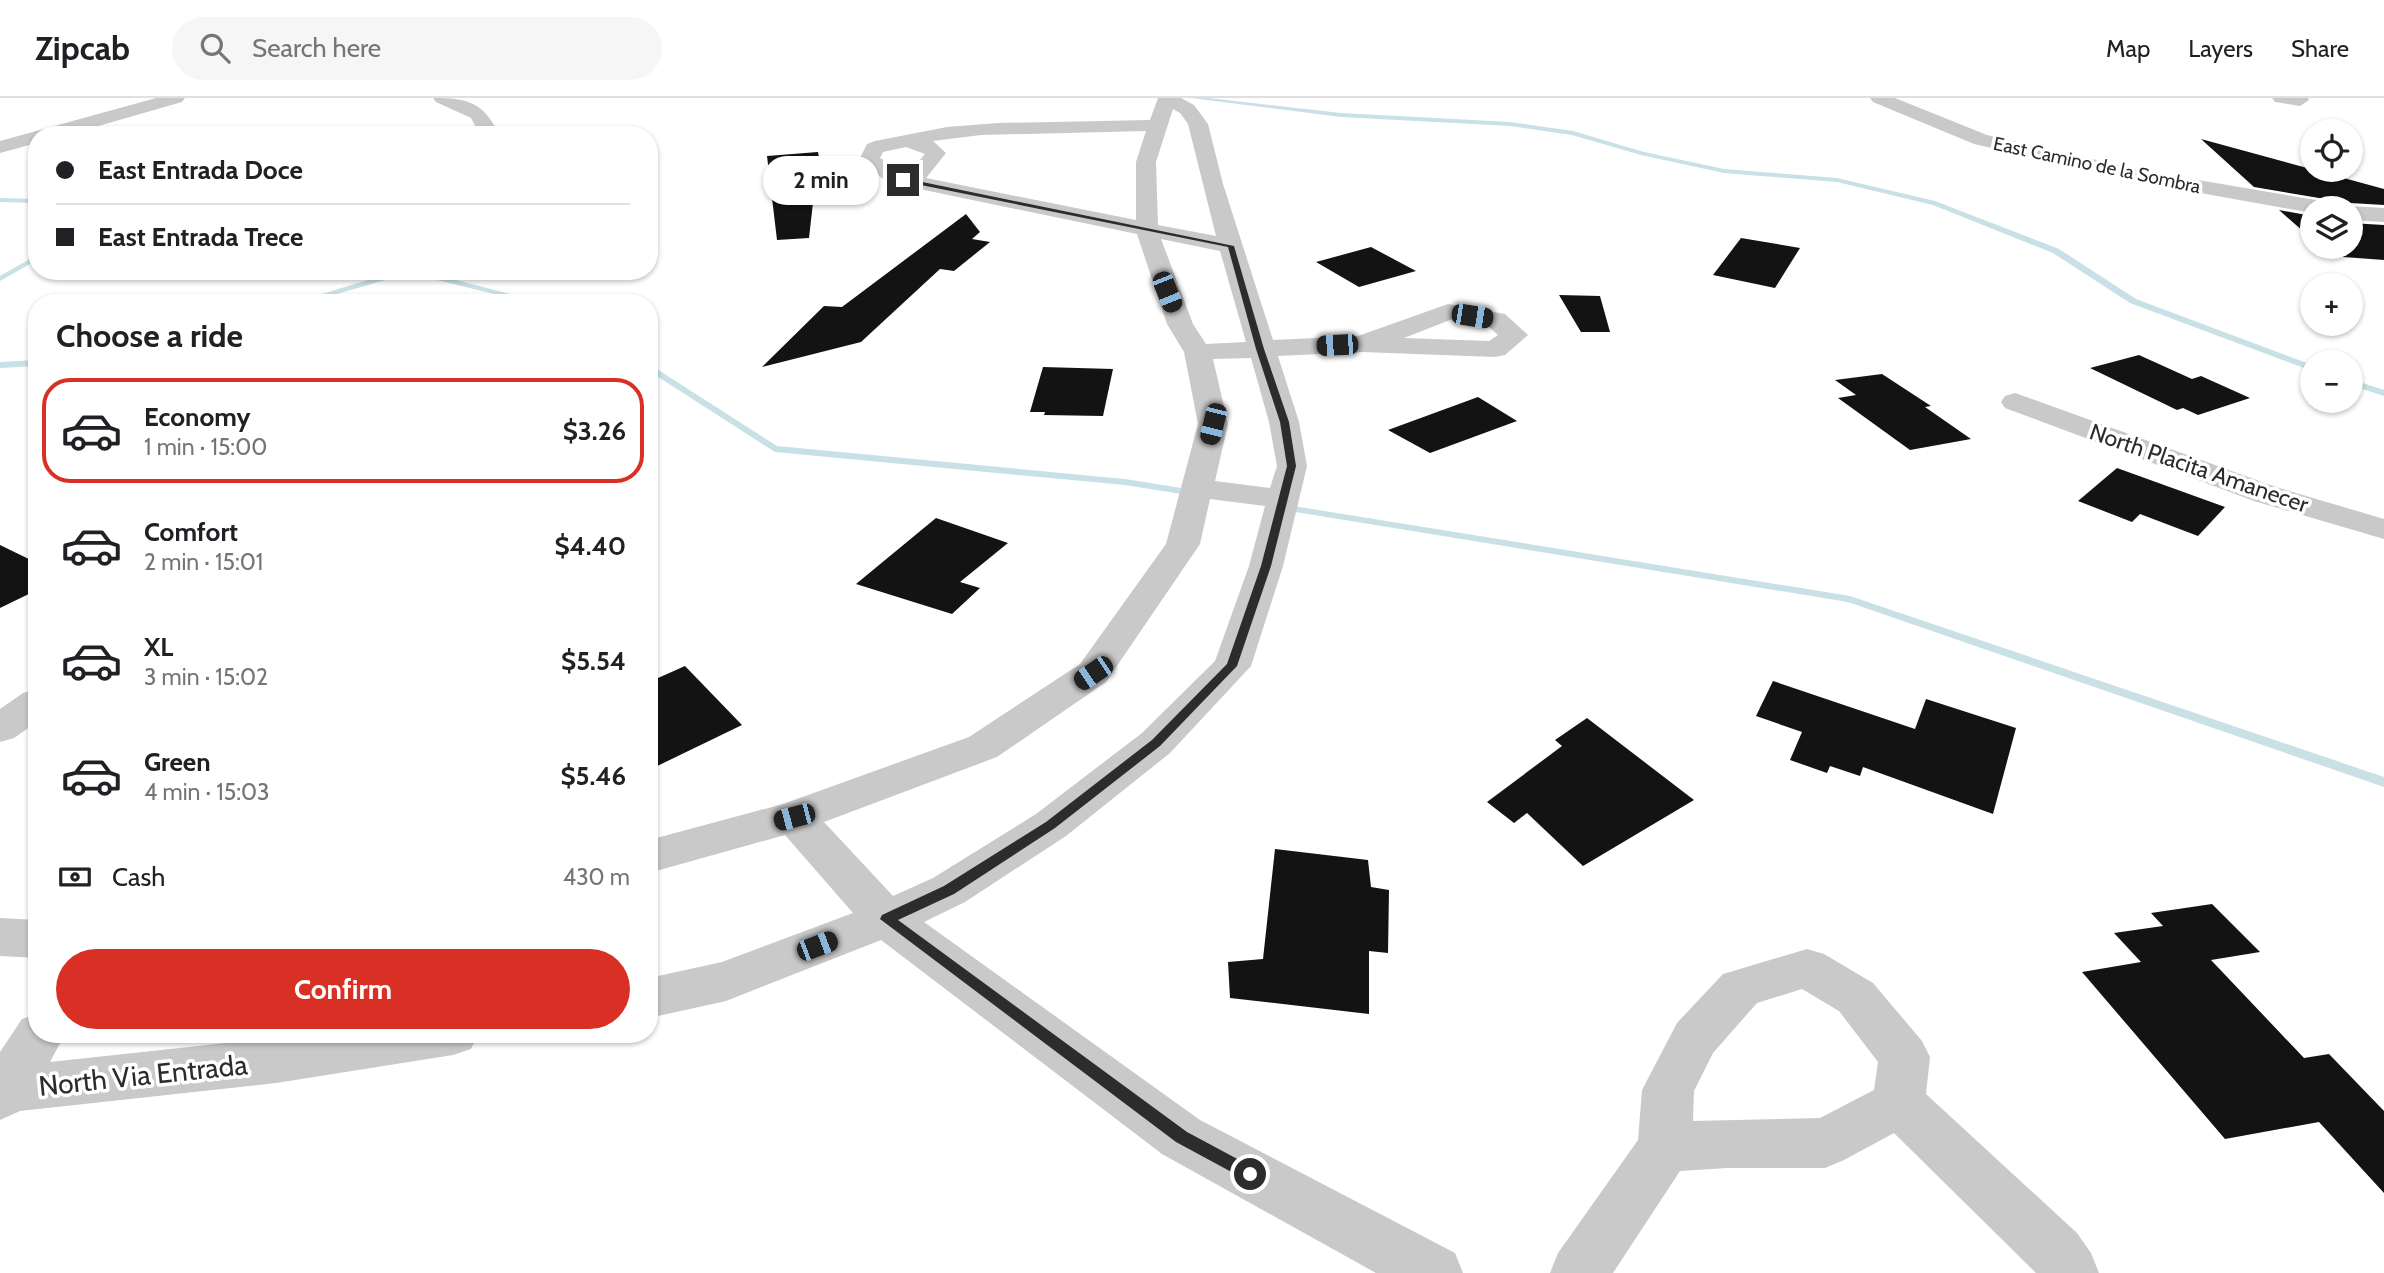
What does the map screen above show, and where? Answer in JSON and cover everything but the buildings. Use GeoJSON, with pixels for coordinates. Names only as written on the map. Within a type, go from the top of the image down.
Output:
{"type":"FeatureCollection","features":[{"type":"Feature","properties":{"kind":"street"},"geometry":{"type":"LineString","coordinates":[[77,126],[176,98]]}},
{"type":"Feature","properties":{"kind":"street"},"geometry":{"type":"LineString","coordinates":[[442,98],[479,114],[485,126]]}},
{"type":"Feature","properties":{"kind":"street"},"geometry":{"type":"LineString","coordinates":[[658,855],[794,817],[983,747],[1093,673],[1145,602],[1183,544],[1213,424],[1198,352],[1177,317],[1147,230],[1146,162],[1168,98],[1187,109],[1198,124],[1212,184],[1284,422],[1292,466],[1266,566],[1232,666],[1156,743],[1051,825],[949,890],[886,919],[726,981],[658,996]]}},
{"type":"Feature","properties":{"kind":"street","name":"East Camino de la Sombra"},"geometry":{"type":"LineString","coordinates":[[1879,98],[1981,140],[2145,177],[2300,204]]}},
{"type":"Feature","properties":{"kind":"street"},"geometry":{"type":"LineString","coordinates":[[2281,98],[2300,100]]}},
{"type":"Feature","properties":{"kind":"street"},"geometry":{"type":"LineString","coordinates":[[912,141],[944,131],[971,128],[1160,125]]}},
{"type":"Feature","properties":{"kind":"street"},"geometry":{"type":"LineString","coordinates":[[0,147],[28,139]]}},
{"type":"Feature","properties":{"kind":"street"},"geometry":{"type":"LineString","coordinates":[[912,182],[936,153],[928,145],[912,141],[891,141],[874,148],[869,160],[881,170],[912,182],[1231,246]]}},
{"type":"Feature","properties":{"kind":"street"},"geometry":{"type":"LineString","coordinates":[[2363,214],[2384,215]]}},
{"type":"Feature","properties":{"kind":"street"},"geometry":{"type":"LineString","coordinates":[[1198,352],[1362,344]]}},
{"type":"Feature","properties":{"kind":"street","name":"North Placita Amanecer"},"geometry":{"type":"LineString","coordinates":[[2015,402],[2266,494],[2384,529]]}},
{"type":"Feature","properties":{"kind":"street"},"geometry":{"type":"LineString","coordinates":[[1197,488],[1283,499]]}},
{"type":"Feature","properties":{"kind":"street"},"geometry":{"type":"LineString","coordinates":[[0,729],[28,709]]}},
{"type":"Feature","properties":{"kind":"street"},"geometry":{"type":"LineString","coordinates":[[794,817],[886,919],[1181,1137],[1434,1273]]}},
{"type":"Feature","properties":{"kind":"street"},"geometry":{"type":"LineString","coordinates":[[0,937],[28,939]]}},
{"type":"Feature","properties":{"kind":"street"},"geometry":{"type":"LineString","coordinates":[[1579,1273],[1665,1147],[1668,1090],[1695,1038],[1741,988],[1807,968],[1856,996],[1904,1057],[1899,1102]]}},
{"type":"Feature","properties":{"kind":"street"},"geometry":{"type":"LineString","coordinates":[[1,1093],[34,1043]]}},
{"type":"Feature","properties":{"kind":"street","name":"North Via Entrada"},"geometry":{"type":"LineString","coordinates":[[1,1093],[275,1061],[394,1043]]}},
{"type":"Feature","properties":{"kind":"street"},"geometry":{"type":"LineString","coordinates":[[1665,1147],[1727,1143],[1825,1143],[1899,1102]]}},
{"type":"Feature","properties":{"kind":"street"},"geometry":{"type":"LineString","coordinates":[[1899,1102],[2056,1253],[2070,1273]]}},
{"type":"Feature","properties":{"kind":"waterway"},"geometry":{"type":"LineString","coordinates":[[1194,98],[1341,115],[1510,124],[1573,133],[1643,154],[1724,171],[1837,180],[1935,203],[2056,251],[2133,301],[2300,364]]}},
{"type":"Feature","properties":{"kind":"waterway"},"geometry":{"type":"LineString","coordinates":[[0,200],[28,201]]}},
{"type":"Feature","properties":{"kind":"waterway"},"geometry":{"type":"LineString","coordinates":[[0,279],[28,262]]}},
{"type":"Feature","properties":{"kind":"waterway"},"geometry":{"type":"LineString","coordinates":[[327,294],[376,280]]}},
{"type":"Feature","properties":{"kind":"waterway"},"geometry":{"type":"LineString","coordinates":[[447,280],[504,294]]}},
{"type":"Feature","properties":{"kind":"waterway"},"geometry":{"type":"LineString","coordinates":[[0,365],[28,363]]}},
{"type":"Feature","properties":{"kind":"waterway"},"geometry":{"type":"LineString","coordinates":[[658,373],[775,449],[1125,482],[1194,493]]}},
{"type":"Feature","properties":{"kind":"waterway"},"geometry":{"type":"LineString","coordinates":[[2363,386],[2384,393]]}},
{"type":"Feature","properties":{"kind":"waterway"},"geometry":{"type":"LineString","coordinates":[[1281,507],[1850,599],[2384,782]]}},
{"type":"Feature","properties":{"kind":"route"},"geometry":{"type":"LineString","coordinates":[[903,180],[990,200],[1231,246],[1284,422],[1292,466],[1266,566],[1232,666],[1156,743],[1051,825],[949,890],[886,919],[1181,1137],[1250,1174]]}}]}
